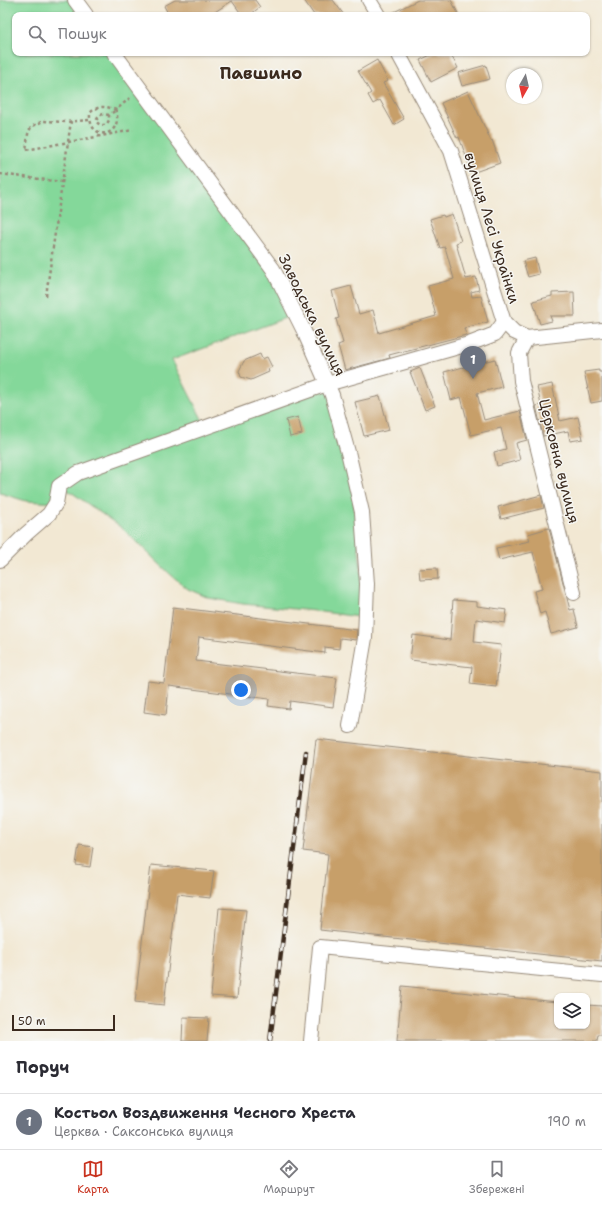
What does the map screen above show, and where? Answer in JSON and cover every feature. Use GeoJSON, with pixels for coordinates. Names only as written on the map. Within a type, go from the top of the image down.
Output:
{"type":"FeatureCollection","features":[{"type":"Feature","properties":{"kind":"street"},"geometry":{"type":"LineString","coordinates":[[75,0],[84,12]]}},
{"type":"Feature","properties":{"kind":"street"},"geometry":{"type":"LineString","coordinates":[[369,0],[376,12]]}},
{"type":"Feature","properties":{"kind":"street","name":"Заводська вулиця"},"geometry":{"type":"LineString","coordinates":[[116,56],[273,269],[303,329],[332,395],[349,456],[362,512],[367,584],[365,638],[350,726]]}},
{"type":"Feature","properties":{"kind":"street","name":"вулиця Лесі Українки"},"geometry":{"type":"LineString","coordinates":[[400,56],[451,150],[504,322],[514,332],[526,338]]}},
{"type":"Feature","properties":{"kind":"street"},"geometry":{"type":"LineString","coordinates":[[0,560],[49,514],[56,503],[59,486],[78,473],[327,384],[469,344],[495,334],[504,322]]}},
{"type":"Feature","properties":{"kind":"street"},"geometry":{"type":"LineString","coordinates":[[526,338],[602,330]]}},
{"type":"Feature","properties":{"kind":"street","name":"Церковна вулиця"},"geometry":{"type":"LineString","coordinates":[[526,338],[519,353],[522,381],[574,593]]}},
{"type":"Feature","properties":{"kind":"street"},"geometry":{"type":"LineString","coordinates":[[312,1041],[320,947],[602,975]]}},
{"type":"Feature","properties":{"kind":"path"},"geometry":{"type":"LineString","coordinates":[[109,115],[109,120],[104,126],[96,121],[99,116],[103,114],[109,115],[141,89]]}},
{"type":"Feature","properties":{"kind":"path"},"geometry":{"type":"LineString","coordinates":[[102,106],[116,110],[118,116],[117,125],[112,130],[105,134],[97,132],[91,126],[89,120],[90,112],[94,108],[102,106]]}},
{"type":"Feature","properties":{"kind":"path"},"geometry":{"type":"LineString","coordinates":[[89,120],[43,121],[31,127],[28,134],[26,150],[68,143],[105,134],[133,130]]}},
{"type":"Feature","properties":{"kind":"path"},"geometry":{"type":"LineString","coordinates":[[46,296],[71,121]]}},
{"type":"Feature","properties":{"kind":"path"},"geometry":{"type":"LineString","coordinates":[[0,174],[62,182]]}},
{"type":"Feature","properties":{"kind":"green space"},"geometry":{"type":"Polygon","coordinates":[[[0,0],[75,0],[84,12],[12,12],[12,56],[116,56],[239,222],[296,314],[172,360],[206,427],[327,384],[349,456],[366,618],[243,604],[209,598],[188,589],[170,574],[122,528],[71,492],[59,486],[56,503],[26,501],[0,493],[0,0]]]}},
{"type":"Feature","properties":{"kind":"building"},"geometry":{"type":"Polygon","coordinates":[[[175,0],[255,0],[260,7],[254,12],[240,12],[232,1],[215,12],[167,12],[164,6],[175,0]]]}},
{"type":"Feature","properties":{"kind":"building"},"geometry":{"type":"Polygon","coordinates":[[[304,0],[333,0],[342,12],[312,12],[304,0]]]}},
{"type":"Feature","properties":{"kind":"building"},"geometry":{"type":"Polygon","coordinates":[[[418,0],[451,0],[457,12],[394,12],[418,0]]]}},
{"type":"Feature","properties":{"kind":"building"},"geometry":{"type":"Polygon","coordinates":[[[429,56],[452,56],[458,68],[431,82],[420,60],[429,56]]]}},
{"type":"Feature","properties":{"kind":"building"},"geometry":{"type":"Polygon","coordinates":[[[377,60],[388,81],[383,83],[404,119],[394,125],[380,100],[373,104],[368,95],[371,93],[358,71],[377,60]]]}},
{"type":"Feature","properties":{"kind":"building"},"geometry":{"type":"Polygon","coordinates":[[[486,65],[490,79],[462,86],[458,73],[486,65]]]}},
{"type":"Feature","properties":{"kind":"building"},"geometry":{"type":"Polygon","coordinates":[[[468,91],[491,141],[492,140],[500,163],[472,173],[459,137],[457,138],[441,103],[468,91]]]}},
{"type":"Feature","properties":{"kind":"building"},"geometry":{"type":"Polygon","coordinates":[[[452,214],[461,241],[456,243],[466,279],[476,277],[479,290],[471,292],[472,297],[481,296],[488,322],[464,328],[466,335],[389,355],[390,358],[345,370],[338,345],[343,343],[336,319],[339,318],[332,291],[351,286],[359,314],[373,310],[379,333],[436,316],[428,286],[454,279],[445,247],[440,248],[430,219],[452,214]]]}},
{"type":"Feature","properties":{"kind":"building"},"geometry":{"type":"Polygon","coordinates":[[[535,258],[539,274],[528,277],[523,261],[535,258]]]}},
{"type":"Feature","properties":{"kind":"building"},"geometry":{"type":"Polygon","coordinates":[[[574,292],[575,316],[550,316],[552,321],[540,324],[533,301],[552,296],[552,293],[574,292]]]}},
{"type":"Feature","properties":{"kind":"building"},"geometry":{"type":"Polygon","coordinates":[[[260,354],[262,359],[267,357],[272,367],[268,369],[269,372],[251,380],[241,377],[239,371],[244,361],[260,354]]]}},
{"type":"Feature","properties":{"kind":"building"},"geometry":{"type":"Polygon","coordinates":[[[495,359],[502,387],[477,393],[484,420],[520,411],[527,440],[516,443],[520,460],[497,466],[494,452],[506,449],[501,428],[471,435],[461,397],[451,400],[444,372],[495,359]]]}},
{"type":"Feature","properties":{"kind":"building"},"geometry":{"type":"Polygon","coordinates":[[[420,368],[435,406],[425,410],[410,372],[420,368]]]}},
{"type":"Feature","properties":{"kind":"building"},"geometry":{"type":"Polygon","coordinates":[[[599,370],[599,372],[602,372],[602,401],[591,403],[584,372],[599,370]]]}},
{"type":"Feature","properties":{"kind":"building"},"geometry":{"type":"Polygon","coordinates":[[[552,384],[560,421],[578,417],[583,439],[570,441],[568,431],[543,436],[536,406],[541,405],[537,387],[552,384]]]}},
{"type":"Feature","properties":{"kind":"building"},"geometry":{"type":"Polygon","coordinates":[[[380,396],[389,430],[364,436],[355,402],[380,396]]]}},
{"type":"Feature","properties":{"kind":"building"},"geometry":{"type":"Polygon","coordinates":[[[298,417],[302,434],[290,437],[286,420],[298,417]]]}},
{"type":"Feature","properties":{"kind":"building"},"geometry":{"type":"Polygon","coordinates":[[[541,495],[544,508],[501,519],[498,507],[541,495]]]}},
{"type":"Feature","properties":{"kind":"building"},"geometry":{"type":"Polygon","coordinates":[[[549,528],[570,610],[574,609],[578,627],[551,634],[545,612],[540,614],[534,591],[542,589],[533,552],[499,560],[496,548],[530,541],[528,534],[549,528]]]}},
{"type":"Feature","properties":{"kind":"building"},"geometry":{"type":"Polygon","coordinates":[[[437,568],[438,579],[420,580],[419,569],[437,568]]]}},
{"type":"Feature","properties":{"kind":"building"},"geometry":{"type":"Polygon","coordinates":[[[453,600],[477,602],[477,606],[507,610],[505,623],[476,619],[474,642],[501,645],[496,687],[470,684],[472,667],[410,660],[413,635],[450,640],[453,600]]]}},
{"type":"Feature","properties":{"kind":"building"},"geometry":{"type":"Polygon","coordinates":[[[173,607],[357,630],[356,640],[340,638],[339,649],[325,647],[325,653],[199,637],[196,661],[337,678],[333,707],[290,701],[289,709],[268,706],[269,699],[169,686],[166,715],[144,712],[148,681],[164,683],[173,607]]]}},
{"type":"Feature","properties":{"kind":"building"},"geometry":{"type":"Polygon","coordinates":[[[316,739],[602,771],[602,961],[320,930],[328,854],[303,851],[316,739]]]}},
{"type":"Feature","properties":{"kind":"building"},"geometry":{"type":"Polygon","coordinates":[[[79,845],[93,847],[90,867],[76,865],[79,845]]]}},
{"type":"Feature","properties":{"kind":"building"},"geometry":{"type":"Polygon","coordinates":[[[151,865],[214,871],[210,898],[177,894],[164,1005],[135,1002],[151,865]]]}},
{"type":"Feature","properties":{"kind":"building"},"geometry":{"type":"Polygon","coordinates":[[[219,908],[246,910],[237,998],[211,996],[219,908]]]}},
{"type":"Feature","properties":{"kind":"building"},"geometry":{"type":"Polygon","coordinates":[[[402,986],[554,1002],[554,1029],[590,1029],[590,1005],[602,1006],[602,1035],[598,1035],[597,1041],[397,1041],[402,986]]]}},
{"type":"Feature","properties":{"kind":"building"},"geometry":{"type":"Polygon","coordinates":[[[183,1017],[209,1018],[207,1041],[182,1041],[183,1017]]]}},
{"type":"Feature","properties":{"kind":"railway"},"geometry":{"type":"LineString","coordinates":[[270,1041],[306,752]]}},
{"type":"Feature","properties":{"kind":"place","name":"Костьол Воздвиження Чесного Хреста"},"geometry":{"type":"Point","coordinates":[473,379]}},
{"type":"Feature","properties":{"kind":"district","name":"Павшино"},"geometry":{"type":"Point","coordinates":[261,73]}}]}
